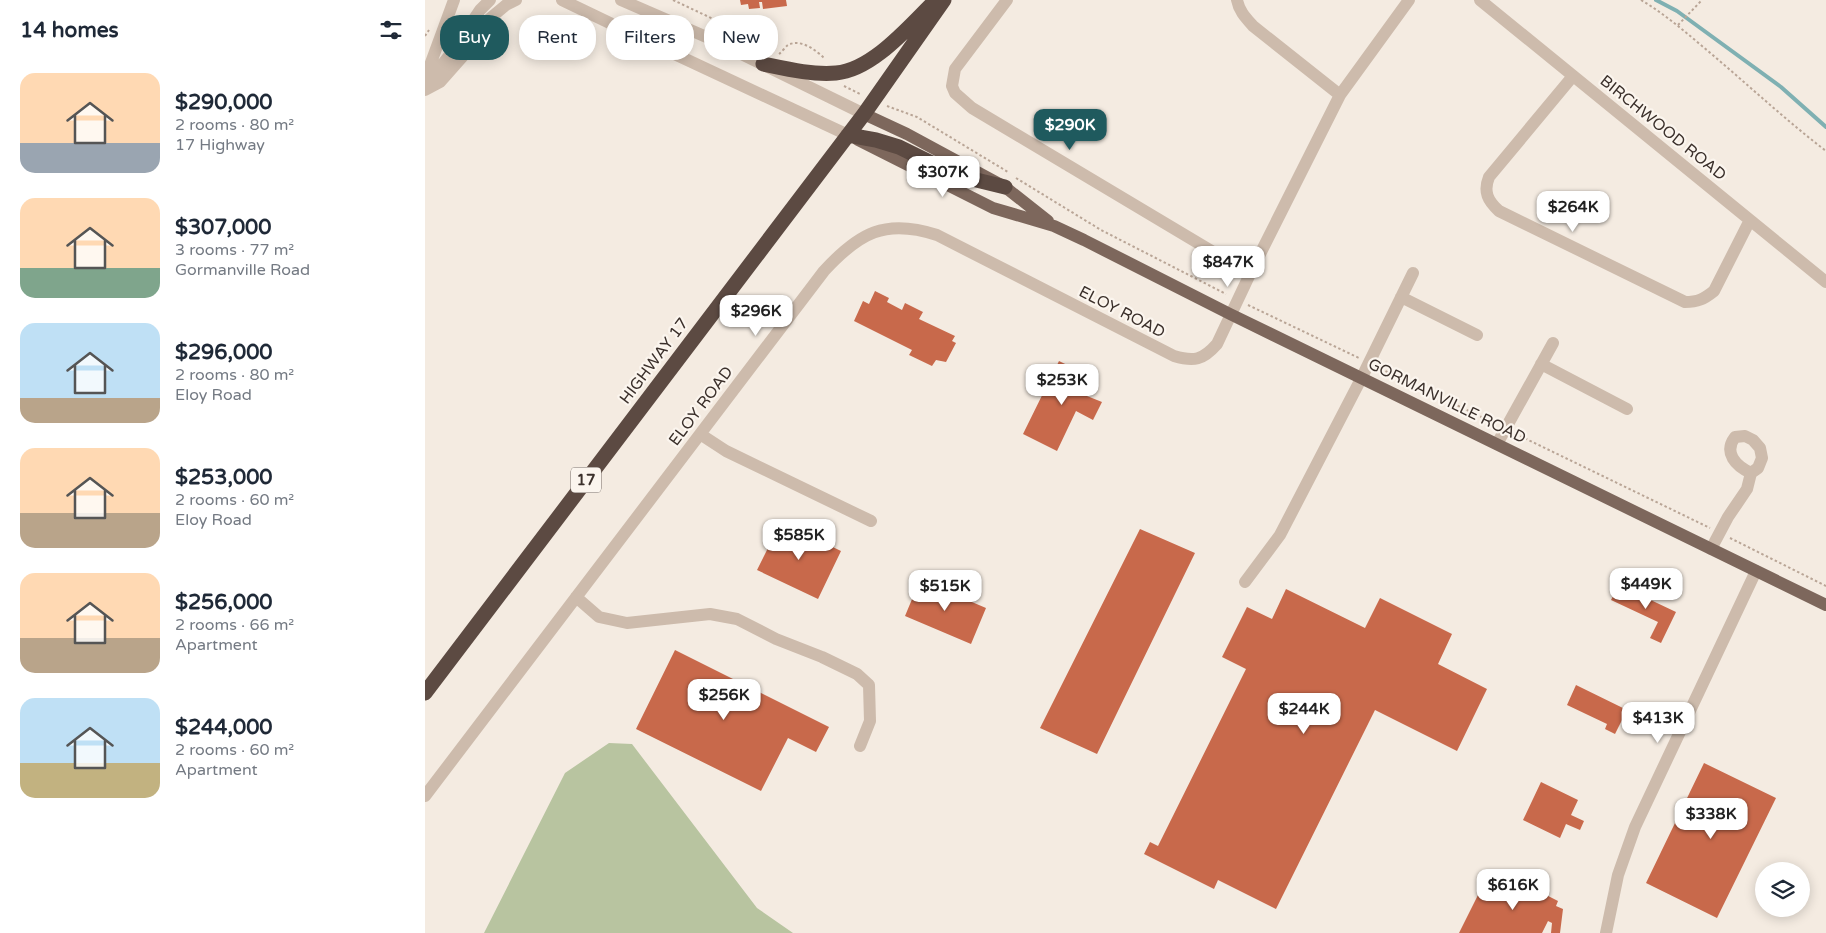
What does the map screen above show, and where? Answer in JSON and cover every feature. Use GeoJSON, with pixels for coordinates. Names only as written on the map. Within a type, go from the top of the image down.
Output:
{"type":"FeatureCollection","features":[{"type":"Feature","properties":{"kind":"highway"},"geometry":{"type":"LineString","coordinates":[[777,60],[808,73],[837,73],[870,61],[936,0]]}},
{"type":"Feature","properties":{"kind":"highway","name":"HIGHWAY 17"},"geometry":{"type":"LineString","coordinates":[[425,693],[864,114],[944,0]]}},
{"type":"Feature","properties":{"kind":"highway"},"geometry":{"type":"LineString","coordinates":[[847,134],[899,147],[956,175],[1005,188]]}},
{"type":"Feature","properties":{"kind":"main road","name":"GORMANVILLE ROAD"},"geometry":{"type":"LineString","coordinates":[[864,114],[907,134],[1005,188],[1053,226]]}},
{"type":"Feature","properties":{"kind":"main road","name":"GORMANVILLE ROAD"},"geometry":{"type":"LineString","coordinates":[[847,134],[993,208],[1053,226],[1826,605]]}},
{"type":"Feature","properties":{"kind":"street"},"geometry":{"type":"LineString","coordinates":[[425,79],[454,0]]}},
{"type":"Feature","properties":{"kind":"street"},"geometry":{"type":"LineString","coordinates":[[425,88],[480,10],[490,0]]}},
{"type":"Feature","properties":{"kind":"street"},"geometry":{"type":"LineString","coordinates":[[425,88],[440,82],[463,56],[488,20],[506,4],[516,0]]}},
{"type":"Feature","properties":{"kind":"street","name":"GORMANVILLE ROAD"},"geometry":{"type":"LineString","coordinates":[[561,0],[847,134]]}},
{"type":"Feature","properties":{"kind":"street","name":"GORMANVILLE ROAD"},"geometry":{"type":"LineString","coordinates":[[621,0],[704,36]]}},
{"type":"Feature","properties":{"kind":"street"},"geometry":{"type":"LineString","coordinates":[[1007,0],[955,69],[952,86],[955,93],[973,108],[1250,274]]}},
{"type":"Feature","properties":{"kind":"street"},"geometry":{"type":"LineString","coordinates":[[1237,0],[1244,16],[1253,26],[1340,95]]}},
{"type":"Feature","properties":{"kind":"street"},"geometry":{"type":"LineString","coordinates":[[1231,314],[1340,95],[1409,0]]}},
{"type":"Feature","properties":{"kind":"street","name":"BIRCHWOOD ROAD"},"geometry":{"type":"LineString","coordinates":[[1480,0],[1826,282]]}},
{"type":"Feature","properties":{"kind":"street","name":"GORMANVILLE ROAD"},"geometry":{"type":"LineString","coordinates":[[773,60],[864,114]]}},
{"type":"Feature","properties":{"kind":"street"},"geometry":{"type":"LineString","coordinates":[[1573,76],[1489,177],[1486,185],[1486,194],[1491,204],[1499,211],[1685,302],[1696,302],[1705,298],[1713,290],[1750,220]]}},
{"type":"Feature","properties":{"kind":"street","name":"ELOY ROAD"},"geometry":{"type":"LineString","coordinates":[[425,796],[824,271],[837,256],[862,237],[890,228],[913,228],[937,235],[1174,356],[1187,360],[1199,358],[1209,353],[1217,344],[1231,314]]}},
{"type":"Feature","properties":{"kind":"street"},"geometry":{"type":"LineString","coordinates":[[1245,582],[1280,535],[1362,377],[1413,273]]}},
{"type":"Feature","properties":{"kind":"street"},"geometry":{"type":"LineString","coordinates":[[1401,297],[1477,335]]}},
{"type":"Feature","properties":{"kind":"street"},"geometry":{"type":"LineString","coordinates":[[1497,444],[1553,343]]}},
{"type":"Feature","properties":{"kind":"street"},"geometry":{"type":"LineString","coordinates":[[1541,364],[1627,409]]}},
{"type":"Feature","properties":{"kind":"street"},"geometry":{"type":"LineString","coordinates":[[700,434],[726,451],[871,521]]}},
{"type":"Feature","properties":{"kind":"street"},"geometry":{"type":"LineString","coordinates":[[1711,549],[1747,489],[1751,473]]}},
{"type":"Feature","properties":{"kind":"street"},"geometry":{"type":"LineString","coordinates":[[1606,933],[1618,875],[1635,827],[1756,571]]}},
{"type":"Feature","properties":{"kind":"street"},"geometry":{"type":"LineString","coordinates":[[577,597],[599,617],[627,623],[710,614],[737,619],[776,639],[822,657],[857,674],[869,686],[870,721],[860,746]]}},
{"type":"Feature","properties":{"kind":"path"},"geometry":{"type":"LineString","coordinates":[[673,0],[705,15]]}},
{"type":"Feature","properties":{"kind":"path"},"geometry":{"type":"LineString","coordinates":[[1641,0],[1661,12],[1791,124],[1826,150]]}},
{"type":"Feature","properties":{"kind":"path"},"geometry":{"type":"LineString","coordinates":[[1678,26],[1703,0]]}},
{"type":"Feature","properties":{"kind":"path"},"geometry":{"type":"LineString","coordinates":[[778,54],[789,44],[803,43],[819,53],[837,73],[839,84],[917,117],[1101,230],[1237,300],[1826,586]]}},
{"type":"Feature","properties":{"kind":"green space"},"geometry":{"type":"Polygon","coordinates":[[[609,743],[632,744],[757,908],[793,933],[484,933],[565,773],[609,743]]]}},
{"type":"Feature","properties":{"kind":"building"},"geometry":{"type":"Polygon","coordinates":[[[740,0],[786,0],[787,6],[763,9],[762,2],[759,2],[760,8],[749,9],[748,4],[741,5],[740,0]]]}},
{"type":"Feature","properties":{"kind":"building"},"geometry":{"type":"Polygon","coordinates":[[[875,291],[889,298],[887,302],[902,310],[905,303],[923,312],[919,319],[955,336],[952,341],[956,343],[946,362],[936,360],[932,366],[909,355],[912,350],[854,321],[863,301],[869,304],[875,291]]]}},
{"type":"Feature","properties":{"kind":"building"},"geometry":{"type":"Polygon","coordinates":[[[1059,361],[1096,379],[1087,396],[1102,402],[1093,420],[1076,411],[1057,451],[1023,434],[1059,361]]]}},
{"type":"Feature","properties":{"kind":"building"},"geometry":{"type":"Polygon","coordinates":[[[781,522],[841,551],[818,599],[757,570],[781,522]]]}},
{"type":"Feature","properties":{"kind":"building"},"geometry":{"type":"Polygon","coordinates":[[[1140,529],[1195,553],[1097,754],[1040,728],[1140,529]]]}},
{"type":"Feature","properties":{"kind":"building"},"geometry":{"type":"Polygon","coordinates":[[[920,580],[986,608],[971,644],[905,616],[920,580]]]}},
{"type":"Feature","properties":{"kind":"building"},"geometry":{"type":"Polygon","coordinates":[[[1619,585],[1676,612],[1661,643],[1650,638],[1658,622],[1611,600],[1619,585]]]}},
{"type":"Feature","properties":{"kind":"building"},"geometry":{"type":"Polygon","coordinates":[[[1286,589],[1365,628],[1380,598],[1452,634],[1438,664],[1487,689],[1457,751],[1375,710],[1276,909],[1218,880],[1214,889],[1144,854],[1150,842],[1158,846],[1246,669],[1222,657],[1247,607],[1272,619],[1286,589]]]}},
{"type":"Feature","properties":{"kind":"building"},"geometry":{"type":"Polygon","coordinates":[[[675,650],[829,727],[816,752],[788,738],[761,791],[636,729],[675,650]]]}},
{"type":"Feature","properties":{"kind":"building"},"geometry":{"type":"Polygon","coordinates":[[[1576,685],[1627,710],[1615,734],[1605,729],[1607,724],[1567,705],[1576,685]]]}},
{"type":"Feature","properties":{"kind":"building"},"geometry":{"type":"Polygon","coordinates":[[[1704,763],[1776,798],[1717,918],[1646,883],[1704,763]]]}},
{"type":"Feature","properties":{"kind":"building"},"geometry":{"type":"Polygon","coordinates":[[[1541,782],[1578,800],[1571,815],[1584,821],[1580,830],[1566,824],[1560,838],[1523,820],[1541,782]]]}},
{"type":"Feature","properties":{"kind":"building"},"geometry":{"type":"Polygon","coordinates":[[[1509,876],[1558,901],[1556,906],[1563,909],[1560,933],[1551,933],[1552,923],[1548,921],[1542,933],[1459,933],[1482,887],[1499,896],[1509,876]]]}},
{"type":"Feature","properties":{"kind":"waterway"},"geometry":{"type":"LineString","coordinates":[[1656,0],[1677,11],[1781,87],[1826,127]]}}]}
